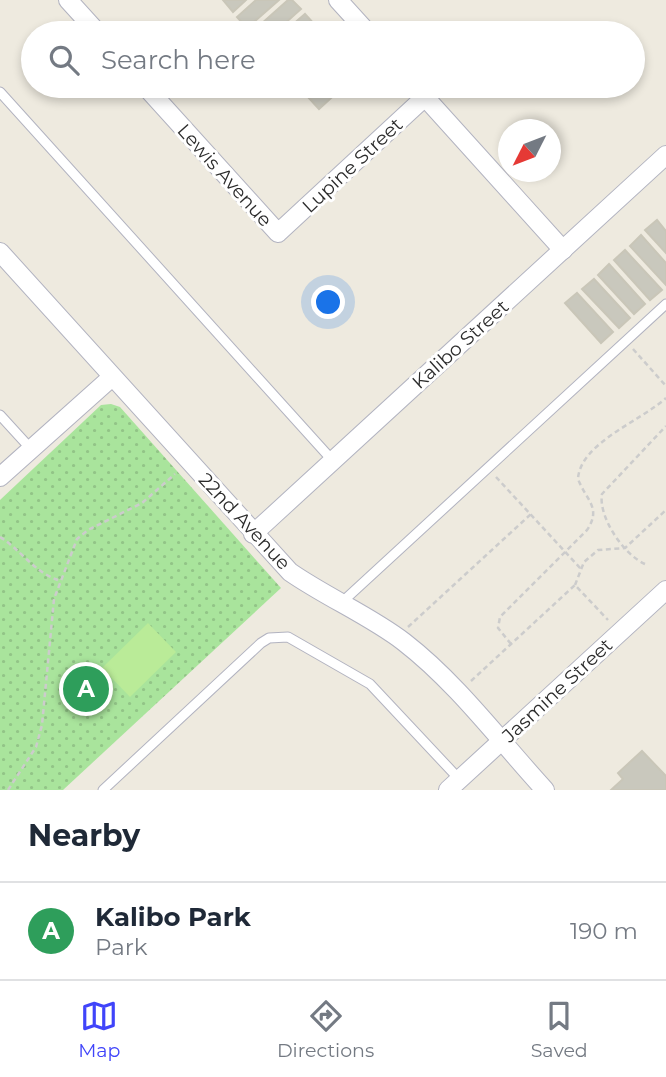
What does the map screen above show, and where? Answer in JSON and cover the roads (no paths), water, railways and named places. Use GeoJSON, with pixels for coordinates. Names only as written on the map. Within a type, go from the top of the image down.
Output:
{"type":"FeatureCollection","features":[{"type":"Feature","properties":{"kind":"street"},"geometry":{"type":"LineString","coordinates":[[68,0],[87,21]]}},
{"type":"Feature","properties":{"kind":"street"},"geometry":{"type":"LineString","coordinates":[[338,0],[357,21]]}},
{"type":"Feature","properties":{"kind":"street","name":"Lewis Avenue"},"geometry":{"type":"LineString","coordinates":[[156,98],[278,233]]}},
{"type":"Feature","properties":{"kind":"street","name":"Lupine Street"},"geometry":{"type":"LineString","coordinates":[[278,233],[413,98]]}},
{"type":"Feature","properties":{"kind":"street"},"geometry":{"type":"LineString","coordinates":[[426,98],[563,250]]}},
{"type":"Feature","properties":{"kind":"street","name":"Kalibo Street"},"geometry":{"type":"LineString","coordinates":[[253,534],[666,155]]}},
{"type":"Feature","properties":{"kind":"street","name":"22nd Avenue"},"geometry":{"type":"LineString","coordinates":[[0,252],[290,572],[403,641],[438,672],[545,790]]}},
{"type":"Feature","properties":{"kind":"street"},"geometry":{"type":"LineString","coordinates":[[0,477],[112,377]]}},
{"type":"Feature","properties":{"kind":"street","name":"Jasmine Street"},"geometry":{"type":"LineString","coordinates":[[459,787],[501,742],[666,590]]}},
{"type":"Feature","properties":{"kind":"lane"},"geometry":{"type":"LineString","coordinates":[[0,92],[333,461]]}},
{"type":"Feature","properties":{"kind":"lane"},"geometry":{"type":"LineString","coordinates":[[340,604],[666,304]]}},
{"type":"Feature","properties":{"kind":"lane"},"geometry":{"type":"LineString","coordinates":[[0,415],[31,449]]}},
{"type":"Feature","properties":{"kind":"lane"},"geometry":{"type":"LineString","coordinates":[[103,790],[261,643],[279,637],[288,637],[370,684],[459,787]]}},
{"type":"Feature","properties":{"kind":"place","name":"Kalibo Park"},"geometry":{"type":"Point","coordinates":[86,689]}}]}
